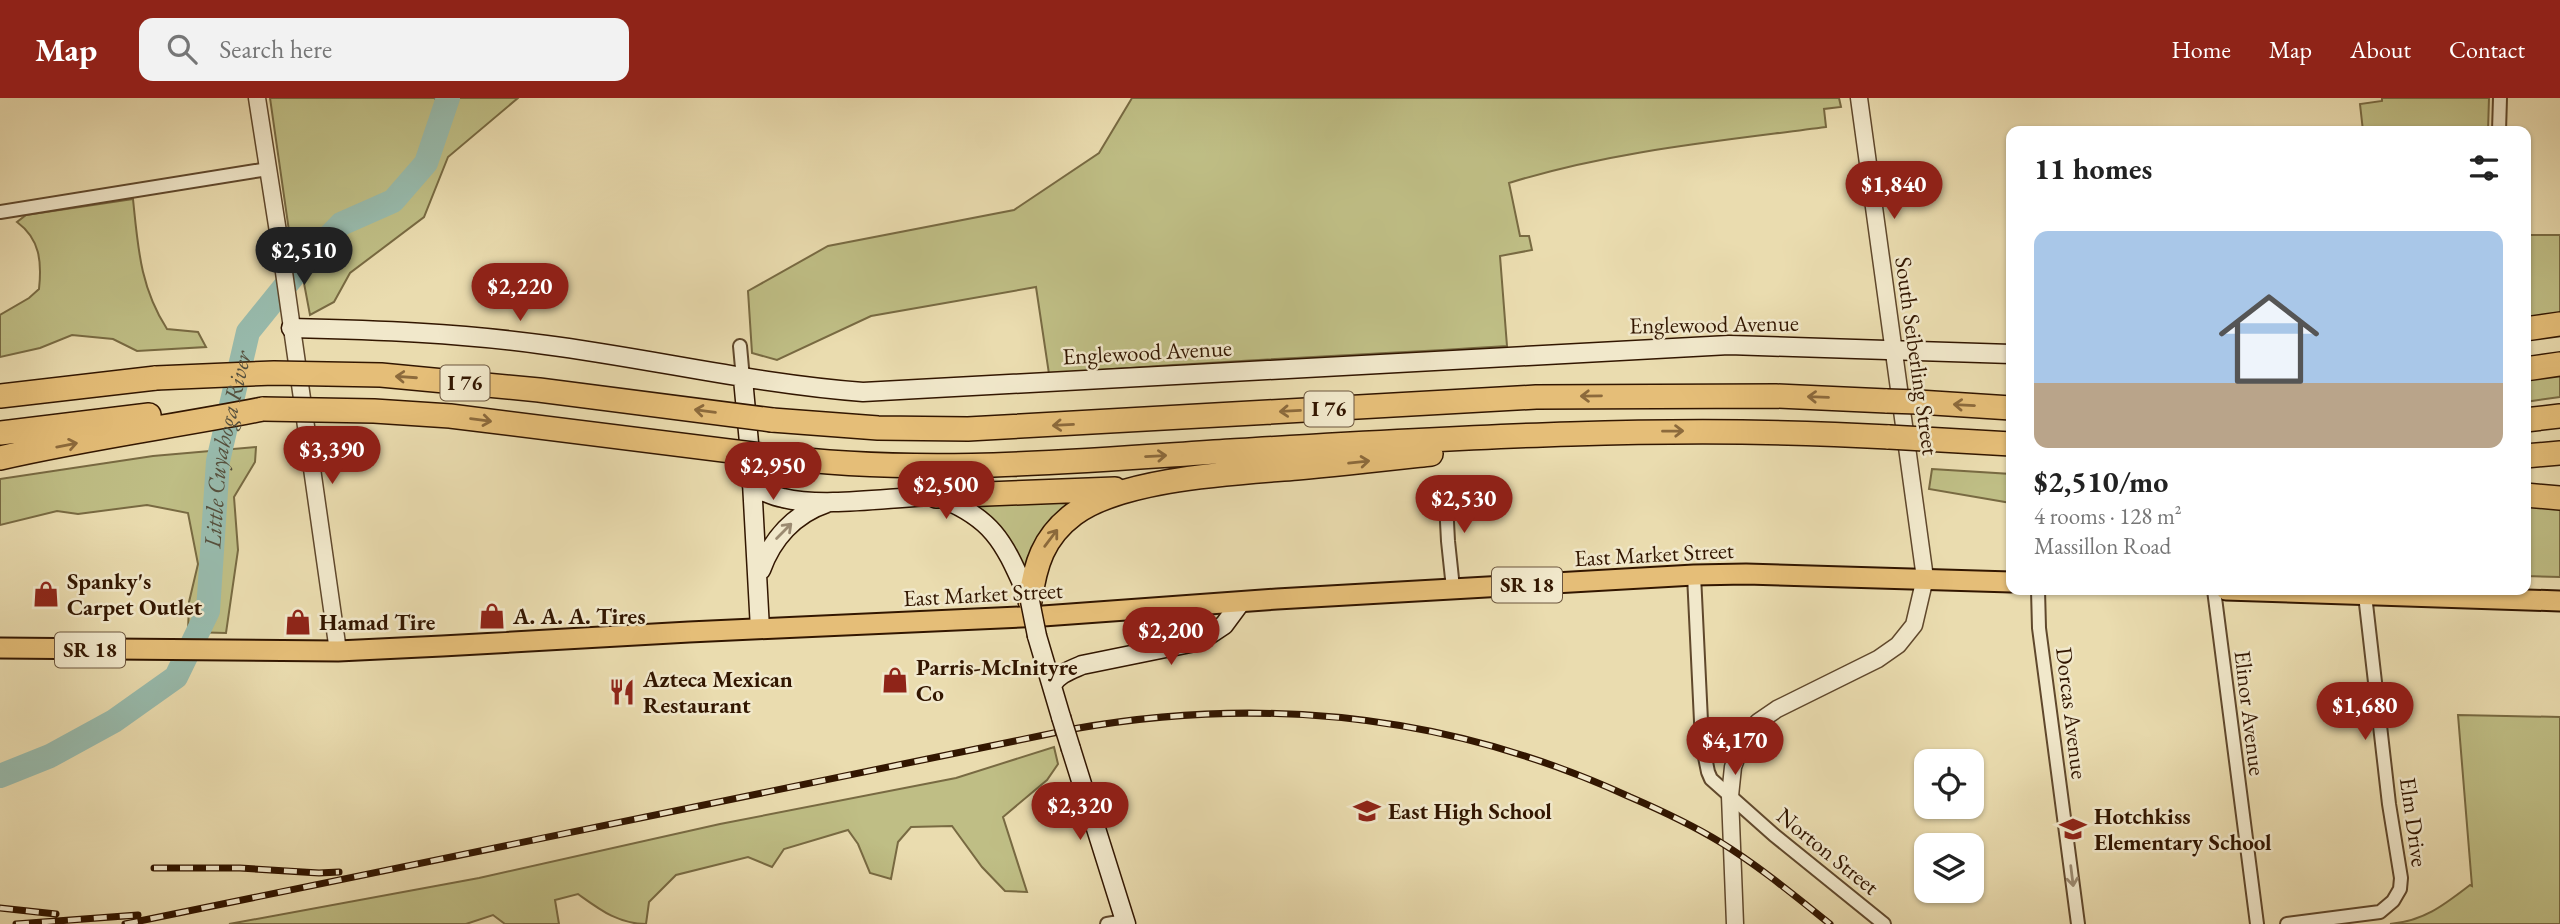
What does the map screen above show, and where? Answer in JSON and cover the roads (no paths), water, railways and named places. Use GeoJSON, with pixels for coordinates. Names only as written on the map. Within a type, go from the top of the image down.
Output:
{"type":"FeatureCollection","features":[{"type":"Feature","properties":{"kind":"highway"},"geometry":{"type":"LineString","coordinates":[[2531,328],[2560,324]]}},
{"type":"Feature","properties":{"kind":"highway"},"geometry":{"type":"LineString","coordinates":[[2531,368],[2560,364]]}},
{"type":"Feature","properties":{"kind":"highway","name":"I 76"},"geometry":{"type":"LineString","coordinates":[[0,396],[156,378],[262,373],[381,375],[539,390],[772,420],[878,428],[968,429],[1536,397],[1776,396],[2006,408]]}},
{"type":"Feature","properties":{"kind":"highway","name":"I 76"},"geometry":{"type":"LineString","coordinates":[[161,421],[264,409],[374,411],[450,416],[770,456],[867,463],[1012,465],[1605,432],[1755,432],[2006,444]]}},
{"type":"Feature","properties":{"kind":"highway"},"geometry":{"type":"LineString","coordinates":[[2531,418],[2560,416]]}},
{"type":"Feature","properties":{"kind":"highway"},"geometry":{"type":"LineString","coordinates":[[0,433],[161,421]]}},
{"type":"Feature","properties":{"kind":"highway"},"geometry":{"type":"LineString","coordinates":[[0,458],[113,435],[161,421]]}},
{"type":"Feature","properties":{"kind":"highway"},"geometry":{"type":"LineString","coordinates":[[1030,601],[1038,557],[1056,530],[1084,509],[1112,496],[1139,488],[1182,480],[1427,455],[1605,432]]}},
{"type":"Feature","properties":{"kind":"highway"},"geometry":{"type":"LineString","coordinates":[[2531,455],[2560,453]]}},
{"type":"Feature","properties":{"kind":"highway"},"geometry":{"type":"LineString","coordinates":[[936,496],[1139,488]]}},
{"type":"Feature","properties":{"kind":"highway"},"geometry":{"type":"LineString","coordinates":[[2531,496],[2560,498]]}},
{"type":"Feature","properties":{"kind":"main road","name":"Englewood Avenue"},"geometry":{"type":"LineString","coordinates":[[291,328],[421,331],[548,345],[743,379],[863,392],[1729,345],[1894,348],[2006,354]]}},
{"type":"Feature","properties":{"kind":"main road"},"geometry":{"type":"LineString","coordinates":[[743,379],[760,629]]}},
{"type":"Feature","properties":{"kind":"main road"},"geometry":{"type":"LineString","coordinates":[[752,486],[780,498],[832,501],[936,496],[975,515],[994,530],[1004,545],[1030,601],[1037,636],[1125,923]]}},
{"type":"Feature","properties":{"kind":"main road"},"geometry":{"type":"LineString","coordinates":[[758,580],[769,550],[787,528],[811,510],[832,501]]}},
{"type":"Feature","properties":{"kind":"main road","name":"East Market Street"},"geometry":{"type":"LineString","coordinates":[[0,648],[338,650],[1043,616],[1453,588],[1694,575],[1746,574],[2006,582]]}},
{"type":"Feature","properties":{"kind":"main road"},"geometry":{"type":"LineString","coordinates":[[2393,595],[2560,601]]}},
{"type":"Feature","properties":{"kind":"main road"},"geometry":{"type":"LineString","coordinates":[[1052,685],[1066,672],[1082,665],[1200,641],[1224,625],[1241,602]]}},
{"type":"Feature","properties":{"kind":"street"},"geometry":{"type":"LineString","coordinates":[[257,98],[338,650]]}},
{"type":"Feature","properties":{"kind":"street","name":"South Seiberling Street"},"geometry":{"type":"LineString","coordinates":[[1859,98],[1925,578]]}},
{"type":"Feature","properties":{"kind":"street"},"geometry":{"type":"LineString","coordinates":[[2499,126],[2500,98]]}},
{"type":"Feature","properties":{"kind":"street"},"geometry":{"type":"LineString","coordinates":[[0,212],[268,169]]}},
{"type":"Feature","properties":{"kind":"street"},"geometry":{"type":"LineString","coordinates":[[740,346],[743,379]]}},
{"type":"Feature","properties":{"kind":"street"},"geometry":{"type":"LineString","coordinates":[[1445,483],[1453,588]]}},
{"type":"Feature","properties":{"kind":"street","name":"Norton Street"},"geometry":{"type":"LineString","coordinates":[[1694,575],[1703,751],[1712,779],[1774,835],[1884,924]]}},
{"type":"Feature","properties":{"kind":"street"},"geometry":{"type":"LineString","coordinates":[[1735,924],[1730,796],[1733,768],[1739,751],[1758,722],[1777,709],[1878,659],[1898,645],[1914,625],[1925,578]]}},
{"type":"Feature","properties":{"kind":"street","name":"Dorcas Avenue"},"geometry":{"type":"LineString","coordinates":[[2038,595],[2039,628],[2078,924]]}},
{"type":"Feature","properties":{"kind":"street","name":"Elinor Avenue"},"geometry":{"type":"LineString","coordinates":[[2215,595],[2257,924]]}},
{"type":"Feature","properties":{"kind":"street","name":"Elm Drive"},"geometry":{"type":"LineString","coordinates":[[2287,924],[2380,912],[2390,905],[2400,889],[2400,867],[2388,791],[2365,595]]}},
{"type":"Feature","properties":{"kind":"street"},"geometry":{"type":"LineString","coordinates":[[1107,924],[1125,923]]}},
{"type":"Feature","properties":{"kind":"waterway"},"geometry":{"type":"LineString","coordinates":[[436,98],[448,100]]}},
{"type":"Feature","properties":{"kind":"waterway","name":"Little Cuyahoga River"},"geometry":{"type":"LineString","coordinates":[[0,776],[50,756],[114,721],[176,677],[208,611],[218,461],[248,332],[307,259],[341,224],[393,201],[426,163],[448,98]]}},
{"type":"Feature","properties":{"kind":"railway"},"geometry":{"type":"LineString","coordinates":[[125,924],[1073,729],[1145,719],[1216,714],[1287,714],[1426,730],[1495,747],[1563,769],[1653,807],[1709,836],[1763,871],[1830,924]]}},
{"type":"Feature","properties":{"kind":"railway"},"geometry":{"type":"LineString","coordinates":[[154,868],[339,872]]}},
{"type":"Feature","properties":{"kind":"railway"},"geometry":{"type":"LineString","coordinates":[[0,908],[56,914]]}},
{"type":"Feature","properties":{"kind":"railway"},"geometry":{"type":"LineString","coordinates":[[16,924],[138,915]]}},
{"type":"Feature","properties":{"kind":"place","name":"Spanky's Carpet Outlet"},"geometry":{"type":"Point","coordinates":[46,594]}},
{"type":"Feature","properties":{"kind":"place","name":"A. A. A. Tires"},"geometry":{"type":"Point","coordinates":[492,616]}},
{"type":"Feature","properties":{"kind":"place","name":"Hamad Tire"},"geometry":{"type":"Point","coordinates":[298,622]}},
{"type":"Feature","properties":{"kind":"place","name":"Parris-McInityre Co"},"geometry":{"type":"Point","coordinates":[895,680]}},
{"type":"Feature","properties":{"kind":"place","name":"Azteca Mexican Restaurant"},"geometry":{"type":"Point","coordinates":[622,692]}},
{"type":"Feature","properties":{"kind":"place","name":"East High School"},"geometry":{"type":"Point","coordinates":[1367,811]}},
{"type":"Feature","properties":{"kind":"place","name":"Hotchkiss Elementary School"},"geometry":{"type":"Point","coordinates":[2073,829]}}]}
